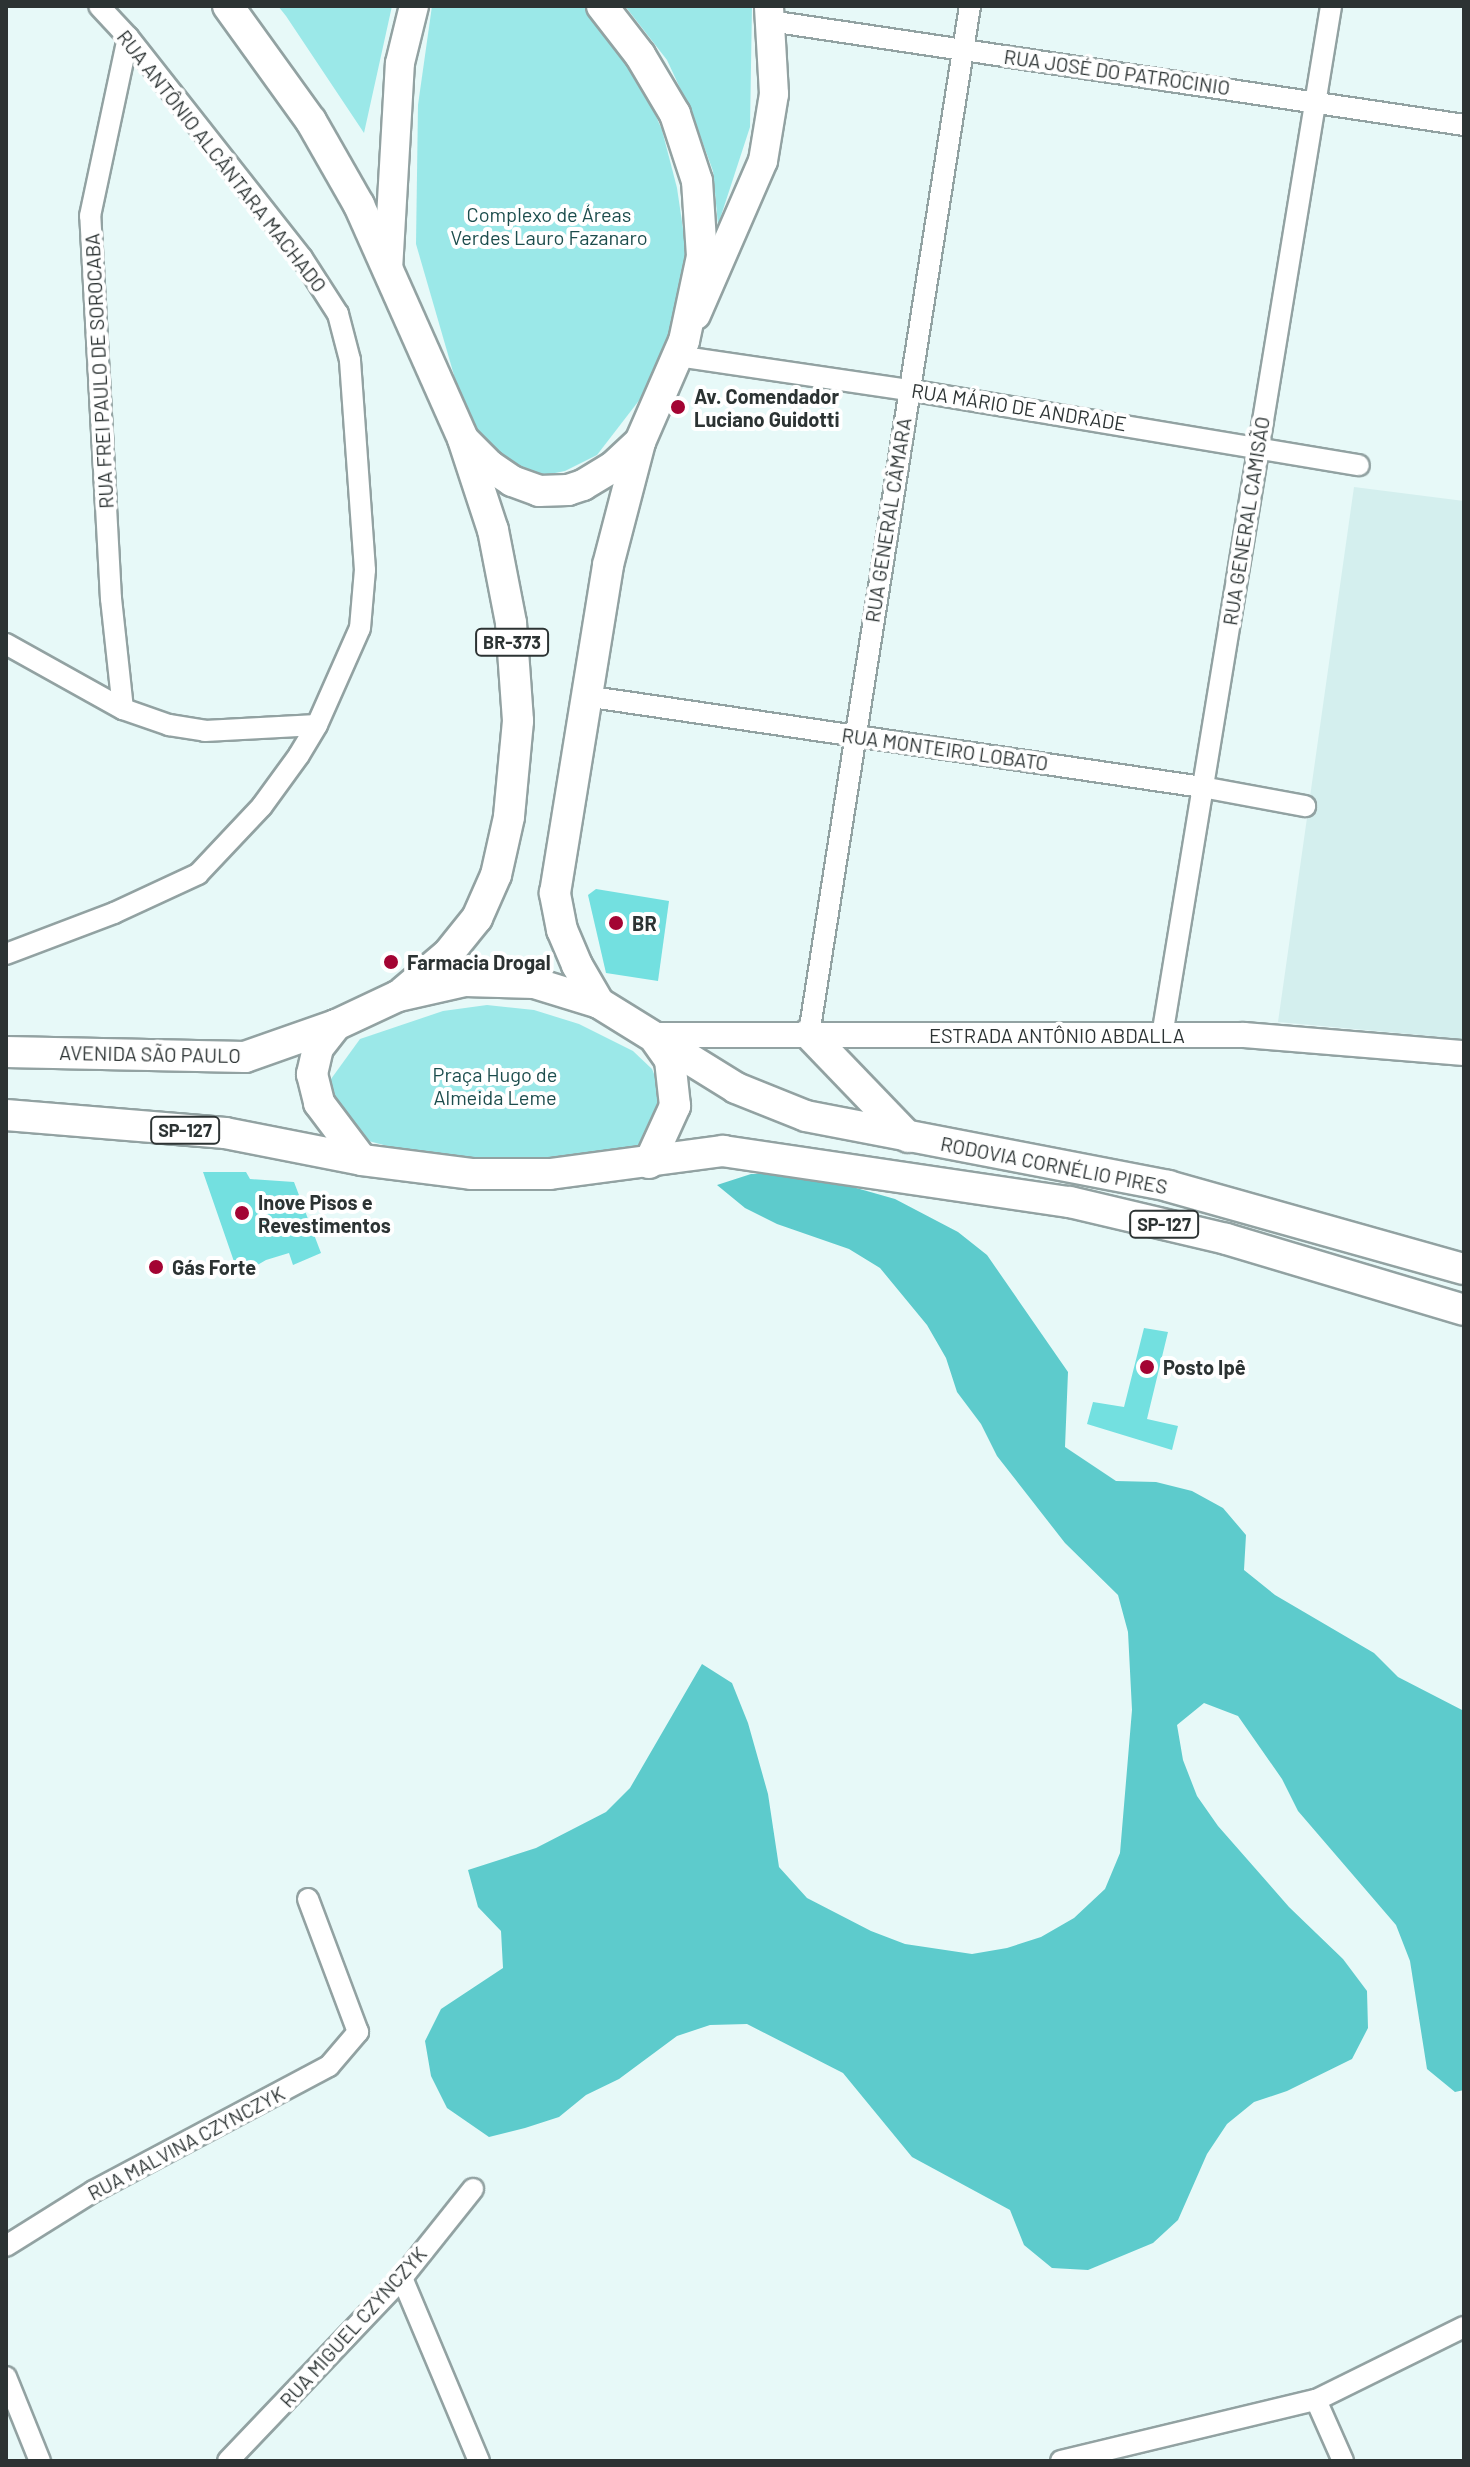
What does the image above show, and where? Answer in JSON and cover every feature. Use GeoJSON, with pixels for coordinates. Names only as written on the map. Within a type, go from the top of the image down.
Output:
{"type":"FeatureCollection","features":[{"type":"Feature","properties":{"kind":"main road","name":"BR-373"},"geometry":{"type":"LineString","coordinates":[[228,6],[311,121],[359,205],[463,439],[493,530],[511,623],[518,721],[509,817],[496,875],[477,918],[448,954],[398,996]]}},
{"type":"Feature","properties":{"kind":"main road"},"geometry":{"type":"LineString","coordinates":[[388,270],[400,63],[414,6]]}},
{"type":"Feature","properties":{"kind":"main road"},"geometry":{"type":"LineString","coordinates":[[602,6],[640,55],[675,114],[697,181],[702,256],[681,348]]}},
{"type":"Feature","properties":{"kind":"main road"},"geometry":{"type":"LineString","coordinates":[[599,1003],[577,965],[562,930],[555,893],[585,696],[608,565],[640,442],[738,226],[763,161],[774,94],[769,14]]}},
{"type":"Feature","properties":{"kind":"main road"},"geometry":{"type":"LineString","coordinates":[[463,439],[490,466],[512,481],[539,491],[568,490],[583,485],[613,467],[640,442]]}},
{"type":"Feature","properties":{"kind":"main road","name":"SP-127"},"geometry":{"type":"LineString","coordinates":[[336,1025],[398,996],[465,981],[534,983],[599,1003],[652,1037]]}},
{"type":"Feature","properties":{"kind":"main road"},"geometry":{"type":"LineString","coordinates":[[336,1025],[318,1048],[312,1074],[319,1103],[362,1160]]}},
{"type":"Feature","properties":{"kind":"main road","name":"AVENIDA SÃO PAULO"},"geometry":{"type":"LineString","coordinates":[[6,1052],[245,1057],[336,1025]]}},
{"type":"Feature","properties":{"kind":"main road"},"geometry":{"type":"LineString","coordinates":[[809,1034],[908,1137]]}},
{"type":"Feature","properties":{"kind":"main road"},"geometry":{"type":"LineString","coordinates":[[649,1163],[675,1106],[670,1060],[652,1037]]}},
{"type":"Feature","properties":{"kind":"main road","name":"RODOVIA CORNÉLIO PIRES"},"geometry":{"type":"LineString","coordinates":[[652,1037],[736,1088],[806,1116],[1168,1186],[1464,1269]]}},
{"type":"Feature","properties":{"kind":"main road","name":"SP-127"},"geometry":{"type":"LineString","coordinates":[[6,1115],[225,1133],[362,1160],[471,1174],[550,1174],[649,1163]]}},
{"type":"Feature","properties":{"kind":"main road","name":"RODOVIA CORNÉLIO PIRES"},"geometry":{"type":"LineString","coordinates":[[649,1163],[723,1151],[1070,1202],[1226,1239],[1464,1310]]}},
{"type":"Feature","properties":{"kind":"street","name":"RUA ANTÔNIO ALCÂNTARA MACHADO"},"geometry":{"type":"LineString","coordinates":[[6,954],[114,913],[198,874],[262,806],[317,725],[360,628],[365,570],[350,360],[338,314],[302,258],[128,37],[99,6]]}},
{"type":"Feature","properties":{"kind":"street","name":"RUA GENERAL CÂMARA"},"geometry":{"type":"LineString","coordinates":[[809,1034],[970,6]]}},
{"type":"Feature","properties":{"kind":"street","name":"RUA GENERAL CAMISÃO"},"geometry":{"type":"LineString","coordinates":[[1162,1036],[1331,6]]}},
{"type":"Feature","properties":{"kind":"street","name":"RUA JOSÉ DO PATROCINIO"},"geometry":{"type":"LineString","coordinates":[[769,14],[963,49],[1464,125]]}},
{"type":"Feature","properties":{"kind":"street","name":"RUA FREI PAULO DE SOROCABA"},"geometry":{"type":"LineString","coordinates":[[123,709],[111,599],[90,216],[128,37]]}},
{"type":"Feature","properties":{"kind":"street","name":"RUA MÁRIO DE ANDRADE"},"geometry":{"type":"LineString","coordinates":[[681,348],[909,390],[1359,465]]}},
{"type":"Feature","properties":{"kind":"street"},"geometry":{"type":"LineString","coordinates":[[6,644],[123,709],[169,725],[205,731],[317,725]]}},
{"type":"Feature","properties":{"kind":"street","name":"RUA MONTEIRO LOBATO"},"geometry":{"type":"LineString","coordinates":[[585,696],[1202,787],[1305,806]]}},
{"type":"Feature","properties":{"kind":"street","name":"ESTRADA ANTÔNIO ABDALLA"},"geometry":{"type":"LineString","coordinates":[[652,1037],[809,1034],[1244,1035],[1464,1053]]}},
{"type":"Feature","properties":{"kind":"street","name":"RUA MALVINA CZYNCZYK"},"geometry":{"type":"LineString","coordinates":[[6,2246],[94,2191],[329,2066],[358,2032],[308,1899]]}},
{"type":"Feature","properties":{"kind":"street","name":"RUA MIGUEL CZYNCZYK"},"geometry":{"type":"LineString","coordinates":[[237,2457],[402,2278],[473,2189]]}},
{"type":"Feature","properties":{"kind":"street"},"geometry":{"type":"LineString","coordinates":[[402,2278],[479,2461]]}},
{"type":"Feature","properties":{"kind":"street"},"geometry":{"type":"LineString","coordinates":[[1061,2461],[1316,2400],[1464,2327]]}},
{"type":"Feature","properties":{"kind":"street"},"geometry":{"type":"LineString","coordinates":[[6,2377],[40,2461]]}},
{"type":"Feature","properties":{"kind":"street"},"geometry":{"type":"LineString","coordinates":[[1316,2400],[1343,2461]]}},
{"type":"Feature","properties":{"kind":"shaded area"},"geometry":{"type":"Polygon","coordinates":[[[1354,487],[1464,501],[1464,1039],[1278,1022],[1354,487]]]}},
{"type":"Feature","properties":{"kind":"shaded area"},"geometry":{"type":"Polygon","coordinates":[[[787,1173],[821,1178],[895,1199],[958,1232],[987,1255],[1068,1372],[1065,1447],[1116,1481],[1156,1482],[1192,1491],[1223,1508],[1246,1535],[1244,1570],[1275,1595],[1374,1653],[1398,1677],[1464,1711],[1464,2090],[1455,2092],[1427,2069],[1410,1961],[1396,1925],[1298,1811],[1282,1779],[1238,1716],[1204,1703],[1177,1725],[1183,1760],[1197,1796],[1218,1826],[1289,1907],[1343,1959],[1367,1991],[1368,2028],[1352,2059],[1287,2091],[1254,2102],[1227,2124],[1207,2154],[1178,2220],[1153,2243],[1088,2270],[1052,2268],[1024,2245],[1010,2210],[912,2157],[843,2073],[747,2024],[710,2025],[677,2036],[619,2079],[586,2095],[559,2117],[525,2128],[489,2137],[447,2108],[431,2076],[425,2041],[441,2009],[503,1968],[501,1931],[478,1907],[468,1870],[536,1848],[606,1812],[630,1788],[702,1664],[732,1683],[748,1723],[768,1794],[779,1867],[807,1898],[871,1931],[905,1944],[972,1954],[1007,1948],[1041,1937],[1074,1918],[1105,1889],[1120,1853],[1132,1710],[1128,1632],[1118,1595],[1065,1543],[997,1456],[981,1424],[957,1392],[946,1358],[927,1325],[880,1268],[849,1249],[777,1224],[745,1208],[717,1185],[751,1174],[787,1173]]]}},
{"type":"Feature","properties":{"kind":"green space"},"geometry":{"type":"Polygon","coordinates":[[[278,6],[392,6],[364,133],[286,16],[278,6]]]}},
{"type":"Feature","properties":{"kind":"green space","name":"Complexo de Áreas Verdes Lauro Fazanaro"},"geometry":{"type":"Polygon","coordinates":[[[432,6],[587,6],[637,73],[662,130],[677,188],[687,256],[668,336],[644,394],[597,455],[565,471],[540,476],[506,467],[484,450],[467,420],[416,244],[418,105],[432,6]]]}},
{"type":"Feature","properties":{"kind":"green space"},"geometry":{"type":"Polygon","coordinates":[[[625,6],[752,6],[750,127],[718,225],[713,171],[693,116],[667,60],[625,6]]]}},
{"type":"Feature","properties":{"kind":"green space","name":"Praça Hugo de Almeida Leme"},"geometry":{"type":"Polygon","coordinates":[[[487,1005],[534,1010],[579,1024],[633,1051],[652,1069],[661,1091],[659,1121],[648,1142],[620,1158],[489,1165],[422,1155],[357,1138],[331,1106],[331,1079],[360,1039],[443,1011],[487,1005]]]}},
{"type":"Feature","properties":{"kind":"building"},"geometry":{"type":"Polygon","coordinates":[[[596,889],[669,901],[658,981],[606,973],[588,895],[596,889]]]}},
{"type":"Feature","properties":{"kind":"building","name":"Inove Pisos e Revestimentos"},"geometry":{"type":"Polygon","coordinates":[[[203,1172],[246,1172],[250,1179],[294,1182],[321,1253],[293,1265],[289,1253],[266,1260],[239,1276],[203,1172]]]}},
{"type":"Feature","properties":{"kind":"building","name":"Posto Ipê"},"geometry":{"type":"Polygon","coordinates":[[[1144,1328],[1168,1332],[1147,1419],[1178,1426],[1172,1450],[1087,1424],[1093,1402],[1124,1407],[1144,1328]]]}},
{"type":"Feature","properties":{"kind":"place","name":"Av. Comendador Luciano Guidotti"},"geometry":{"type":"Point","coordinates":[678,407]}},
{"type":"Feature","properties":{"kind":"place","name":"BR"},"geometry":{"type":"Point","coordinates":[616,923]}},
{"type":"Feature","properties":{"kind":"place","name":"Farmacia Drogal"},"geometry":{"type":"Point","coordinates":[391,962]}},
{"type":"Feature","properties":{"kind":"place","name":"Inove Pisos e Revestimentos"},"geometry":{"type":"Point","coordinates":[242,1213]}},
{"type":"Feature","properties":{"kind":"place","name":"Gás Forte"},"geometry":{"type":"Point","coordinates":[156,1267]}},
{"type":"Feature","properties":{"kind":"place","name":"Posto Ipê"},"geometry":{"type":"Point","coordinates":[1147,1367]}}]}
